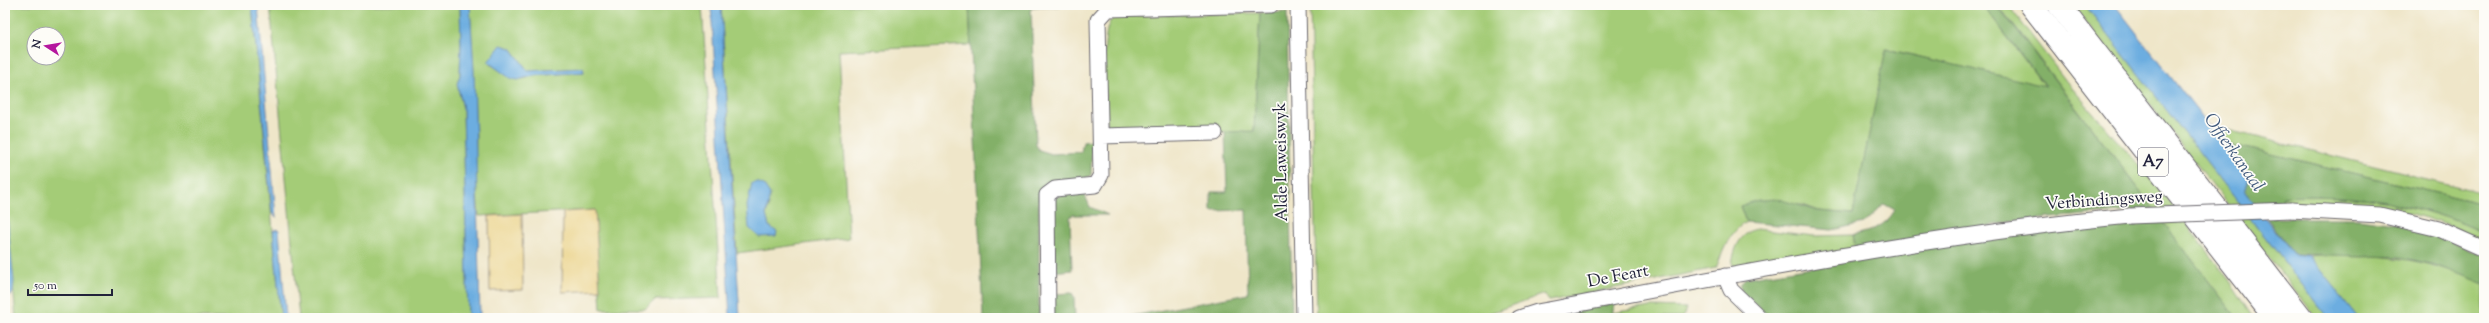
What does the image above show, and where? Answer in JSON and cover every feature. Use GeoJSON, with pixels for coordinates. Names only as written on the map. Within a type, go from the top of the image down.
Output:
{"type":"FeatureCollection","features":[{"type":"Feature","properties":{"kind":"highway","name":"A7"},"geometry":{"type":"LineString","coordinates":[[2031,5],[2275,318]]}},
{"type":"Feature","properties":{"kind":"highway","name":"A7"},"geometry":{"type":"LineString","coordinates":[[2059,5],[2302,318]]}},
{"type":"Feature","properties":{"kind":"street"},"geometry":{"type":"LineString","coordinates":[[1048,318],[1047,195],[1055,189],[1095,185],[1102,175],[1098,20],[1108,9],[1272,5]]}},
{"type":"Feature","properties":{"kind":"street","name":"Alde Laweiswyk"},"geometry":{"type":"LineString","coordinates":[[1298,5],[1304,318]]}},
{"type":"Feature","properties":{"kind":"street"},"geometry":{"type":"LineString","coordinates":[[1101,136],[1214,133]]}},
{"type":"Feature","properties":{"kind":"street","name":"Verbindingsweg"},"geometry":{"type":"LineString","coordinates":[[1725,276],[2034,225],[2130,216],[2291,210],[2380,215],[2439,229],[2484,249]]}},
{"type":"Feature","properties":{"kind":"street"},"geometry":{"type":"LineString","coordinates":[[1725,276],[1730,290],[1760,318]]}},
{"type":"Feature","properties":{"kind":"street","name":"De Feart"},"geometry":{"type":"LineString","coordinates":[[1519,318],[1537,312],[1725,276]]}},
{"type":"Feature","properties":{"kind":"green space"},"geometry":{"type":"Polygon","coordinates":[[[5,5],[252,5],[281,318],[16,318],[5,198],[5,5]]]}},
{"type":"Feature","properties":{"kind":"green space"},"geometry":{"type":"Polygon","coordinates":[[[270,5],[460,5],[460,75],[457,84],[463,108],[468,318],[299,318],[270,5]]]}},
{"type":"Feature","properties":{"kind":"green space"},"geometry":{"type":"Polygon","coordinates":[[[470,5],[702,5],[721,298],[655,300],[645,309],[601,309],[595,210],[479,216],[475,172],[476,134],[470,5]],[[511,48],[489,64],[510,76],[520,79],[532,76],[584,72],[583,68],[528,71],[511,48]]]}},
{"type":"Feature","properties":{"kind":"green space"},"geometry":{"type":"Polygon","coordinates":[[[721,5],[969,5],[971,45],[839,51],[849,238],[737,253],[721,5]],[[769,204],[749,228],[759,237],[773,228],[769,226],[766,215],[769,204]]]}},
{"type":"Feature","properties":{"kind":"green space"},"geometry":{"type":"Polygon","coordinates":[[[969,5],[1087,5],[1031,8],[1036,145],[1039,150],[1052,154],[1081,152],[1083,142],[1092,141],[1091,175],[1083,180],[1047,182],[1039,191],[1039,318],[983,318],[969,5]]]}},
{"type":"Feature","properties":{"kind":"green space"},"geometry":{"type":"Polygon","coordinates":[[[1310,5],[1983,5],[2045,87],[1887,49],[1853,214],[1819,211],[1803,205],[1740,206],[1746,222],[1735,231],[1731,237],[1724,248],[1716,268],[1549,301],[1544,294],[1476,318],[1317,318],[1310,5]]]}},
{"type":"Feature","properties":{"kind":"green space"},"geometry":{"type":"Polygon","coordinates":[[[1983,5],[1997,5],[2154,209],[2016,221],[1856,250],[1853,235],[1872,230],[1883,224],[1895,210],[1884,204],[1864,223],[1832,230],[1746,222],[1740,206],[1758,200],[1778,199],[1819,211],[1853,214],[1886,49],[2045,86],[1983,5]]]}},
{"type":"Feature","properties":{"kind":"green space"},"geometry":{"type":"Polygon","coordinates":[[[1998,5],[2008,5],[2066,81],[2175,208],[2154,209],[1998,5]]]}},
{"type":"Feature","properties":{"kind":"green space"},"geometry":{"type":"Polygon","coordinates":[[[2073,5],[2085,5],[2328,318],[2316,318],[2073,5]]]}},
{"type":"Feature","properties":{"kind":"green space"},"geometry":{"type":"Polygon","coordinates":[[[1287,12],[1292,318],[1121,318],[1248,294],[1246,210],[1211,211],[1211,192],[1227,192],[1225,132],[1254,131],[1260,13],[1287,12]]]}},
{"type":"Feature","properties":{"kind":"green space"},"geometry":{"type":"Polygon","coordinates":[[[1260,13],[1254,132],[1108,133],[1104,55],[1105,39],[1112,19],[1123,16],[1260,13]]]}},
{"type":"Feature","properties":{"kind":"green space"},"geometry":{"type":"Polygon","coordinates":[[[2207,125],[2484,193],[2484,204],[2220,142],[2207,125]]]}},
{"type":"Feature","properties":{"kind":"green space"},"geometry":{"type":"Polygon","coordinates":[[[2220,142],[2484,204],[2484,233],[2436,214],[2411,207],[2361,199],[2309,196],[2283,197],[2281,205],[2256,206],[2245,192],[2249,178],[2220,142]]]}},
{"type":"Feature","properties":{"kind":"green space"},"geometry":{"type":"Polygon","coordinates":[[[1084,193],[1090,207],[1108,215],[1072,215],[1070,218],[1072,270],[1053,272],[1054,199],[1058,196],[1084,193]]]}},
{"type":"Feature","properties":{"kind":"green space"},"geometry":{"type":"Polygon","coordinates":[[[2309,196],[2361,199],[2411,207],[2436,214],[2484,233],[2484,241],[2456,228],[2412,214],[2356,205],[2281,205],[2283,197],[2309,196]]]}},
{"type":"Feature","properties":{"kind":"green space"},"geometry":{"type":"Polygon","coordinates":[[[2267,218],[2359,218],[2417,226],[2484,255],[2484,284],[2436,265],[2398,257],[2293,254],[2267,218]]]}},
{"type":"Feature","properties":{"kind":"green space"},"geometry":{"type":"Polygon","coordinates":[[[2184,221],[2224,272],[2254,318],[2237,318],[2163,222],[2184,221]]]}},
{"type":"Feature","properties":{"kind":"green space"},"geometry":{"type":"Polygon","coordinates":[[[2163,222],[2237,318],[1768,318],[1741,291],[1740,286],[1745,278],[2057,227],[2163,222]]]}},
{"type":"Feature","properties":{"kind":"green space"},"geometry":{"type":"Polygon","coordinates":[[[1756,229],[1814,236],[1853,235],[1856,250],[1736,269],[1732,263],[1739,242],[1746,234],[1756,229]]]}},
{"type":"Feature","properties":{"kind":"green space"},"geometry":{"type":"Polygon","coordinates":[[[2329,254],[2390,257],[2427,264],[2465,276],[2484,284],[2484,318],[2358,318],[2309,256],[2329,254]]]}},
{"type":"Feature","properties":{"kind":"green space"},"geometry":{"type":"Polygon","coordinates":[[[1072,293],[1074,297],[1075,318],[1053,318],[1053,294],[1072,293]]]}},
{"type":"Feature","properties":{"kind":"green space"},"geometry":{"type":"Polygon","coordinates":[[[1616,303],[1610,318],[1543,318],[1616,303]]]}},
{"type":"Feature","properties":{"kind":"green space"},"geometry":{"type":"Polygon","coordinates":[[[1651,307],[1686,308],[1683,318],[1610,318],[1612,313],[1651,307]]]}},
{"type":"Feature","properties":{"kind":"sand"},"geometry":{"type":"Polygon","coordinates":[[[595,210],[600,290],[562,292],[563,212],[595,210]]]}},
{"type":"Feature","properties":{"kind":"sand"},"geometry":{"type":"Polygon","coordinates":[[[522,214],[523,290],[490,291],[489,216],[522,214]]]}},
{"type":"Feature","properties":{"kind":"water"},"geometry":{"type":"Polygon","coordinates":[[[252,5],[258,5],[276,218],[272,213],[252,5]]]}},
{"type":"Feature","properties":{"kind":"water"},"geometry":{"type":"Polygon","coordinates":[[[460,5],[470,5],[474,70],[480,318],[468,318],[463,108],[457,84],[460,75],[460,5]]]}},
{"type":"Feature","properties":{"kind":"water"},"geometry":{"type":"Polygon","coordinates":[[[711,5],[721,5],[740,318],[730,318],[711,5]]]}},
{"type":"Feature","properties":{"kind":"water"},"geometry":{"type":"Polygon","coordinates":[[[2085,5],[2115,5],[2249,178],[2245,192],[2293,254],[2309,256],[2358,318],[2328,318],[2085,5]]]}},
{"type":"Feature","properties":{"kind":"water"},"geometry":{"type":"Polygon","coordinates":[[[501,45],[511,48],[528,71],[583,68],[584,72],[532,76],[518,80],[511,79],[488,62],[501,45]]]}},
{"type":"Feature","properties":{"kind":"water"},"geometry":{"type":"Polygon","coordinates":[[[757,182],[764,185],[770,194],[766,215],[769,226],[777,232],[776,236],[759,237],[749,228],[747,206],[752,183],[757,182]]]}},
{"type":"Feature","properties":{"kind":"water"},"geometry":{"type":"Polygon","coordinates":[[[5,198],[14,281],[13,293],[11,295],[7,295],[5,198]]]}},
{"type":"Feature","properties":{"kind":"water"},"geometry":{"type":"Polygon","coordinates":[[[276,229],[279,230],[286,318],[281,318],[273,231],[276,229]]]}},
{"type":"Feature","properties":{"kind":"water label","name":"Offierkanaal"},"geometry":{"type":"Point","coordinates":[2233,153]}}]}
